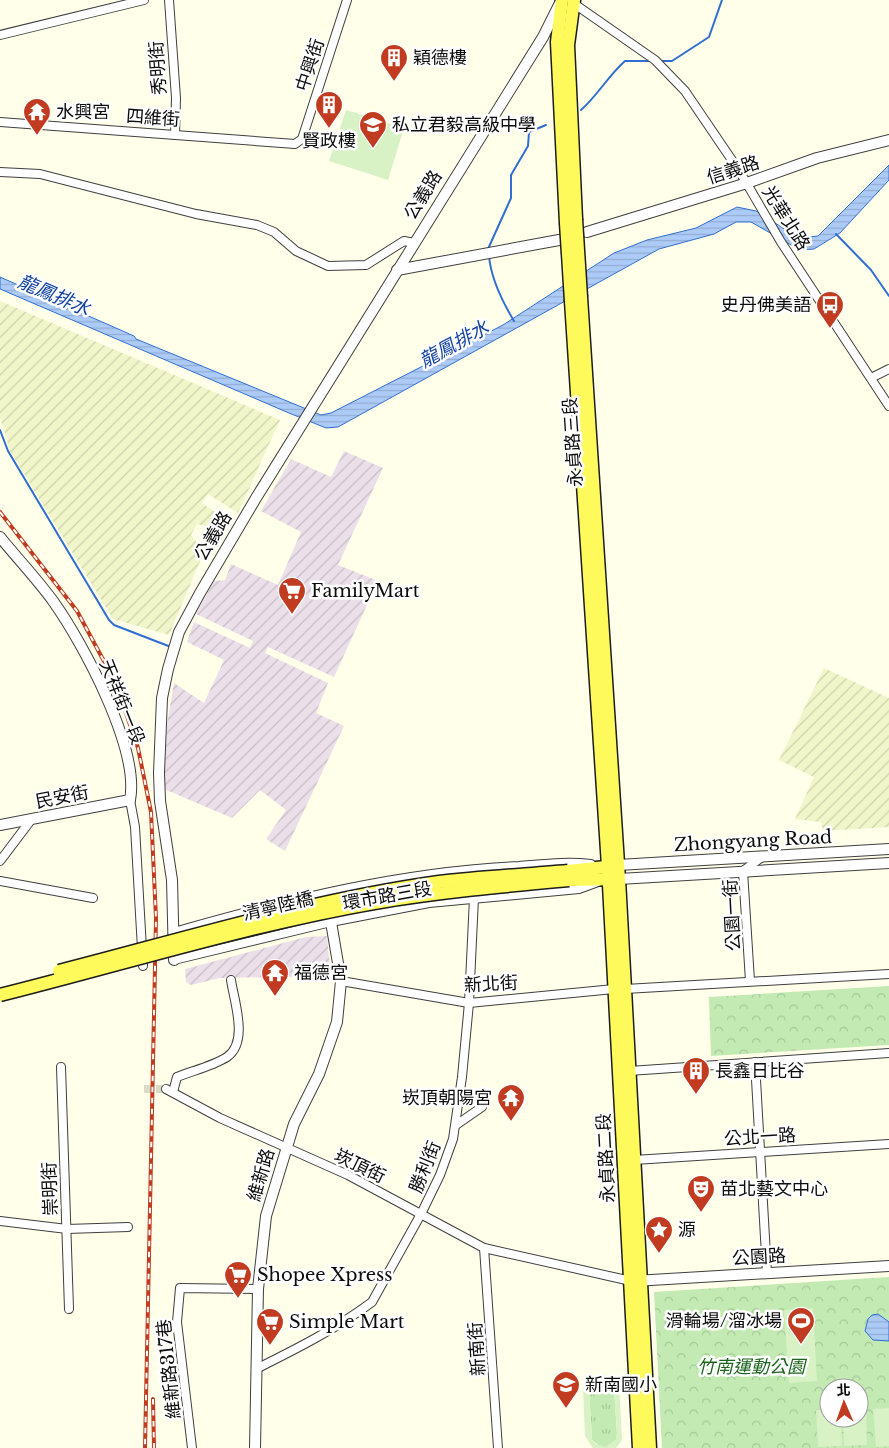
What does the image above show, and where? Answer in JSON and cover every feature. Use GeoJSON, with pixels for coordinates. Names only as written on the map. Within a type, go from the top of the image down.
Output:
{"type":"FeatureCollection","features":[{"type":"Feature","properties":{"kind":"main road","name":"永貞路三段"},"geometry":{"type":"LineString","coordinates":[[567,1],[558,19],[557,52],[571,221],[613,872]]}},
{"type":"Feature","properties":{"kind":"main road"},"geometry":{"type":"LineString","coordinates":[[568,875],[613,872]]}},
{"type":"Feature","properties":{"kind":"main road","name":"永貞路二段"},"geometry":{"type":"LineString","coordinates":[[613,872],[636,1281],[650,1448]]}},
{"type":"Feature","properties":{"kind":"main road","name":"清寧陸橋"},"geometry":{"type":"LineString","coordinates":[[0,986],[293,910],[368,895],[439,882],[568,875]]}},
{"type":"Feature","properties":{"kind":"main road","name":"清寧陸橋"},"geometry":{"type":"LineString","coordinates":[[0,995],[260,928],[373,903],[568,875]]}},
{"type":"Feature","properties":{"kind":"main road","name":"永貞路二段"},"geometry":{"type":"LineString","coordinates":[[619,989],[629,1070],[626,1114],[634,1160],[639,1448]]}},
{"type":"Feature","properties":{"kind":"street"},"geometry":{"type":"LineString","coordinates":[[97,0],[100,10]]}},
{"type":"Feature","properties":{"kind":"street"},"geometry":{"type":"LineString","coordinates":[[0,35],[144,0]]}},
{"type":"Feature","properties":{"kind":"street","name":"秀明街"},"geometry":{"type":"LineString","coordinates":[[169,0],[176,98],[175,135]]}},
{"type":"Feature","properties":{"kind":"street","name":"中興街"},"geometry":{"type":"LineString","coordinates":[[302,139],[347,0]]}},
{"type":"Feature","properties":{"kind":"street","name":"光華北路"},"geometry":{"type":"LineString","coordinates":[[567,1],[655,60],[685,91],[747,183],[782,242],[889,406]]}},
{"type":"Feature","properties":{"kind":"street","name":"公義路"},"geometry":{"type":"LineString","coordinates":[[174,932],[171,870],[160,801],[162,698],[176,641],[200,593],[313,407],[567,1]]}},
{"type":"Feature","properties":{"kind":"street","name":"四維街"},"geometry":{"type":"LineString","coordinates":[[0,122],[295,144],[302,139]]}},
{"type":"Feature","properties":{"kind":"street","name":"信義路"},"geometry":{"type":"LineString","coordinates":[[586,232],[747,183],[817,158],[889,140]]}},
{"type":"Feature","properties":{"kind":"street"},"geometry":{"type":"LineString","coordinates":[[0,172],[40,174],[196,214],[257,224],[274,232],[296,251],[328,266],[366,265],[404,241],[414,243]]}},
{"type":"Feature","properties":{"kind":"street"},"geometry":{"type":"LineString","coordinates":[[397,270],[559,240]]}},
{"type":"Feature","properties":{"kind":"street"},"geometry":{"type":"LineString","coordinates":[[871,378],[889,369]]}},
{"type":"Feature","properties":{"kind":"street","name":"天祥街一段"},"geometry":{"type":"LineString","coordinates":[[0,537],[53,601],[98,680],[120,731],[132,777],[130,800],[136,836],[143,966]]}},
{"type":"Feature","properties":{"kind":"street","name":"民安街"},"geometry":{"type":"LineString","coordinates":[[0,825],[130,800]]}},
{"type":"Feature","properties":{"kind":"street"},"geometry":{"type":"LineString","coordinates":[[0,861],[32,820]]}},
{"type":"Feature","properties":{"kind":"street","name":"Zhongyang Road"},"geometry":{"type":"LineString","coordinates":[[613,872],[762,857],[889,850]]}},
{"type":"Feature","properties":{"kind":"street","name":"公園一街"},"geometry":{"type":"LineString","coordinates":[[750,982],[744,870],[762,857]]}},
{"type":"Feature","properties":{"kind":"street","name":"環市路三段"},"geometry":{"type":"LineString","coordinates":[[174,932],[249,911],[386,881],[496,867],[571,862],[613,872]]}},
{"type":"Feature","properties":{"kind":"street","name":"Zhongyang Road"},"geometry":{"type":"LineString","coordinates":[[613,872],[744,870],[889,863]]}},
{"type":"Feature","properties":{"kind":"street","name":"環市路三段"},"geometry":{"type":"LineString","coordinates":[[174,960],[363,916],[474,898],[579,889],[613,872]]}},
{"type":"Feature","properties":{"kind":"street"},"geometry":{"type":"LineString","coordinates":[[0,881],[93,898]]}},
{"type":"Feature","properties":{"kind":"street"},"geometry":{"type":"LineString","coordinates":[[356,888],[363,916]]}},
{"type":"Feature","properties":{"kind":"street","name":"勝利街"},"geometry":{"type":"LineString","coordinates":[[256,1369],[297,1349],[372,1302],[421,1214],[440,1175],[456,1125],[469,1003],[474,898]]}},
{"type":"Feature","properties":{"kind":"street","name":"維新路"},"geometry":{"type":"LineString","coordinates":[[255,1448],[258,1289],[266,1216],[294,1124],[319,1074],[331,1044],[337,1022],[341,981],[331,922]]}},
{"type":"Feature","properties":{"kind":"street"},"geometry":{"type":"LineString","coordinates":[[174,932],[174,960]]}},
{"type":"Feature","properties":{"kind":"street","name":"新北街"},"geometry":{"type":"LineString","coordinates":[[341,981],[469,1003],[619,989],[889,974]]}},
{"type":"Feature","properties":{"kind":"street","name":"崁頂街"},"geometry":{"type":"LineString","coordinates":[[231,980],[239,1036],[236,1047],[227,1057],[177,1077],[170,1090],[220,1118],[348,1175],[484,1248],[636,1281]]}},
{"type":"Feature","properties":{"kind":"street"},"geometry":{"type":"LineString","coordinates":[[629,1070],[889,1053]]}},
{"type":"Feature","properties":{"kind":"street"},"geometry":{"type":"LineString","coordinates":[[755,1062],[767,1273]]}},
{"type":"Feature","properties":{"kind":"street","name":"崇明街"},"geometry":{"type":"LineString","coordinates":[[61,1067],[68,1310]]}},
{"type":"Feature","properties":{"kind":"street"},"geometry":{"type":"LineString","coordinates":[[456,1125],[482,1107]]}},
{"type":"Feature","properties":{"kind":"street","name":"公北一路"},"geometry":{"type":"LineString","coordinates":[[634,1160],[889,1144]]}},
{"type":"Feature","properties":{"kind":"street"},"geometry":{"type":"LineString","coordinates":[[0,1221],[67,1229],[128,1227]]}},
{"type":"Feature","properties":{"kind":"street","name":"新南街"},"geometry":{"type":"LineString","coordinates":[[484,1248],[498,1448]]}},
{"type":"Feature","properties":{"kind":"street","name":"公園路"},"geometry":{"type":"LineString","coordinates":[[636,1281],[889,1266]]}},
{"type":"Feature","properties":{"kind":"street","name":"維新路317巷"},"geometry":{"type":"LineString","coordinates":[[192,1448],[178,1322],[180,1288],[258,1289]]}},
{"type":"Feature","properties":{"kind":"shaded area"},"geometry":{"type":"Polygon","coordinates":[[[344,451],[383,468],[338,565],[378,581],[334,677],[268,647],[265,653],[328,683],[316,713],[344,726],[285,851],[266,839],[286,810],[260,790],[232,818],[164,789],[167,724],[174,683],[204,703],[224,660],[187,642],[194,622],[250,648],[253,641],[196,614],[214,581],[225,580],[231,564],[278,585],[301,532],[261,511],[291,459],[331,477],[344,451]]]}},
{"type":"Feature","properties":{"kind":"shaded area"},"geometry":{"type":"Polygon","coordinates":[[[327,936],[331,976],[220,978],[191,985],[186,982],[185,969],[306,937],[327,936]]]}},
{"type":"Feature","properties":{"kind":"green space"},"geometry":{"type":"Polygon","coordinates":[[[346,110],[404,128],[388,180],[329,161],[346,110]]]}},
{"type":"Feature","properties":{"kind":"green space"},"geometry":{"type":"Polygon","coordinates":[[[0,301],[280,420],[238,513],[208,494],[202,503],[224,518],[219,529],[197,524],[191,535],[204,552],[169,635],[113,619],[10,451],[0,417],[0,301]]]}},
{"type":"Feature","properties":{"kind":"green space"},"geometry":{"type":"Polygon","coordinates":[[[824,668],[889,698],[889,827],[823,831],[821,822],[795,819],[814,777],[779,760],[824,668]]]}},
{"type":"Feature","properties":{"kind":"green space"},"geometry":{"type":"Polygon","coordinates":[[[889,986],[889,1045],[711,1056],[709,997],[889,986]]]}},
{"type":"Feature","properties":{"kind":"green space","name":"竹南運動公園"},"geometry":{"type":"Polygon","coordinates":[[[889,1277],[889,1448],[662,1448],[654,1292],[889,1277]]]}},
{"type":"Feature","properties":{"kind":"green space","name":"滑輪場/溜冰場"},"geometry":{"type":"Polygon","coordinates":[[[813,1308],[817,1381],[789,1383],[784,1310],[813,1308]]]}},
{"type":"Feature","properties":{"kind":"green space"},"geometry":{"type":"Polygon","coordinates":[[[601,1374],[608,1375],[619,1384],[622,1440],[616,1448],[593,1448],[585,1436],[583,1388],[592,1379],[601,1374]],[[602,1381],[594,1383],[589,1390],[592,1440],[596,1444],[606,1447],[616,1440],[617,1433],[614,1389],[602,1381]]]}},
{"type":"Feature","properties":{"kind":"green space"},"geometry":{"type":"Polygon","coordinates":[[[602,1381],[614,1389],[617,1433],[616,1440],[606,1447],[601,1447],[592,1440],[589,1390],[594,1383],[602,1381]]]}},
{"type":"Feature","properties":{"kind":"green space"},"geometry":{"type":"Polygon","coordinates":[[[889,1408],[889,1446],[876,1447],[873,1409],[889,1408]]]}},
{"type":"Feature","properties":{"kind":"green space"},"geometry":{"type":"Polygon","coordinates":[[[816,1410],[819,1410],[819,1428],[841,1428],[842,1446],[818,1447],[816,1410]]]}},
{"type":"Feature","properties":{"kind":"green space"},"geometry":{"type":"Polygon","coordinates":[[[843,1428],[867,1428],[867,1445],[844,1446],[843,1428]]]}},
{"type":"Feature","properties":{"kind":"water"},"geometry":{"type":"Polygon","coordinates":[[[889,165],[889,180],[840,233],[814,249],[800,250],[751,222],[736,222],[714,234],[659,249],[338,427],[326,428],[289,413],[0,289],[0,277],[134,336],[136,339],[321,415],[331,413],[503,325],[614,253],[647,240],[696,228],[737,207],[756,211],[799,238],[818,236],[889,165]]]}},
{"type":"Feature","properties":{"kind":"water"},"geometry":{"type":"Polygon","coordinates":[[[878,1314],[889,1322],[889,1341],[873,1340],[865,1331],[868,1319],[872,1315],[878,1314]]]}},
{"type":"Feature","properties":{"kind":"waterway"},"geometry":{"type":"LineString","coordinates":[[659,61],[672,61],[709,37],[722,0]]}},
{"type":"Feature","properties":{"kind":"waterway"},"geometry":{"type":"LineString","coordinates":[[581,110],[625,61],[652,61]]}},
{"type":"Feature","properties":{"kind":"waterway"},"geometry":{"type":"LineString","coordinates":[[488,249],[511,198],[511,175],[528,146],[529,132],[546,125]]}},
{"type":"Feature","properties":{"kind":"waterway"},"geometry":{"type":"LineString","coordinates":[[836,234],[871,270],[889,296]]}},
{"type":"Feature","properties":{"kind":"waterway"},"geometry":{"type":"LineString","coordinates":[[489,256],[498,290],[514,321]]}},
{"type":"Feature","properties":{"kind":"waterway"},"geometry":{"type":"LineString","coordinates":[[0,430],[8,451],[109,620],[114,625],[171,647]]}},
{"type":"Feature","properties":{"kind":"tunnel"},"geometry":{"type":"LineString","coordinates":[[144,1089],[166,1089]]}},
{"type":"Feature","properties":{"kind":"railway"},"geometry":{"type":"LineString","coordinates":[[0,512],[77,611],[106,665],[125,710],[138,748],[151,812],[156,918],[145,1448]]}},
{"type":"Feature","properties":{"kind":"railway"},"geometry":{"type":"LineString","coordinates":[[153,1399],[154,1448]]}},
{"type":"Feature","properties":{"kind":"place","name":"穎德樓"},"geometry":{"type":"Point","coordinates":[394,82]}},
{"type":"Feature","properties":{"kind":"place","name":"賢政樓"},"geometry":{"type":"Point","coordinates":[329,129]}},
{"type":"Feature","properties":{"kind":"place","name":"水興宮"},"geometry":{"type":"Point","coordinates":[37,136]}},
{"type":"Feature","properties":{"kind":"place","name":"私立君毅高級中學"},"geometry":{"type":"Point","coordinates":[373,149]}},
{"type":"Feature","properties":{"kind":"place","name":"史丹佛美語"},"geometry":{"type":"Point","coordinates":[830,329]}},
{"type":"Feature","properties":{"kind":"place","name":"FamilyMart"},"geometry":{"type":"Point","coordinates":[292,615]}},
{"type":"Feature","properties":{"kind":"place","name":"福德宮"},"geometry":{"type":"Point","coordinates":[275,997]}},
{"type":"Feature","properties":{"kind":"place","name":"長鑫日比谷"},"geometry":{"type":"Point","coordinates":[696,1095]}},
{"type":"Feature","properties":{"kind":"place","name":"崁頂朝陽宮"},"geometry":{"type":"Point","coordinates":[511,1122]}},
{"type":"Feature","properties":{"kind":"place","name":"苗北藝文中心"},"geometry":{"type":"Point","coordinates":[701,1213]}},
{"type":"Feature","properties":{"kind":"place","name":"源"},"geometry":{"type":"Point","coordinates":[659,1254]}},
{"type":"Feature","properties":{"kind":"place","name":"Shopee Xpress"},"geometry":{"type":"Point","coordinates":[238,1299]}},
{"type":"Feature","properties":{"kind":"place","name":"滑輪場/溜冰場"},"geometry":{"type":"Point","coordinates":[801,1345]}},
{"type":"Feature","properties":{"kind":"place","name":"Simple Mart"},"geometry":{"type":"Point","coordinates":[270,1346]}},
{"type":"Feature","properties":{"kind":"place","name":"新南國小"},"geometry":{"type":"Point","coordinates":[566,1409]}},
{"type":"Feature","properties":{"kind":"water label","name":"龍鳳排水"},"geometry":{"type":"Point","coordinates":[54,295]}},
{"type":"Feature","properties":{"kind":"water label","name":"龍鳳排水"},"geometry":{"type":"Point","coordinates":[454,344]}}]}
